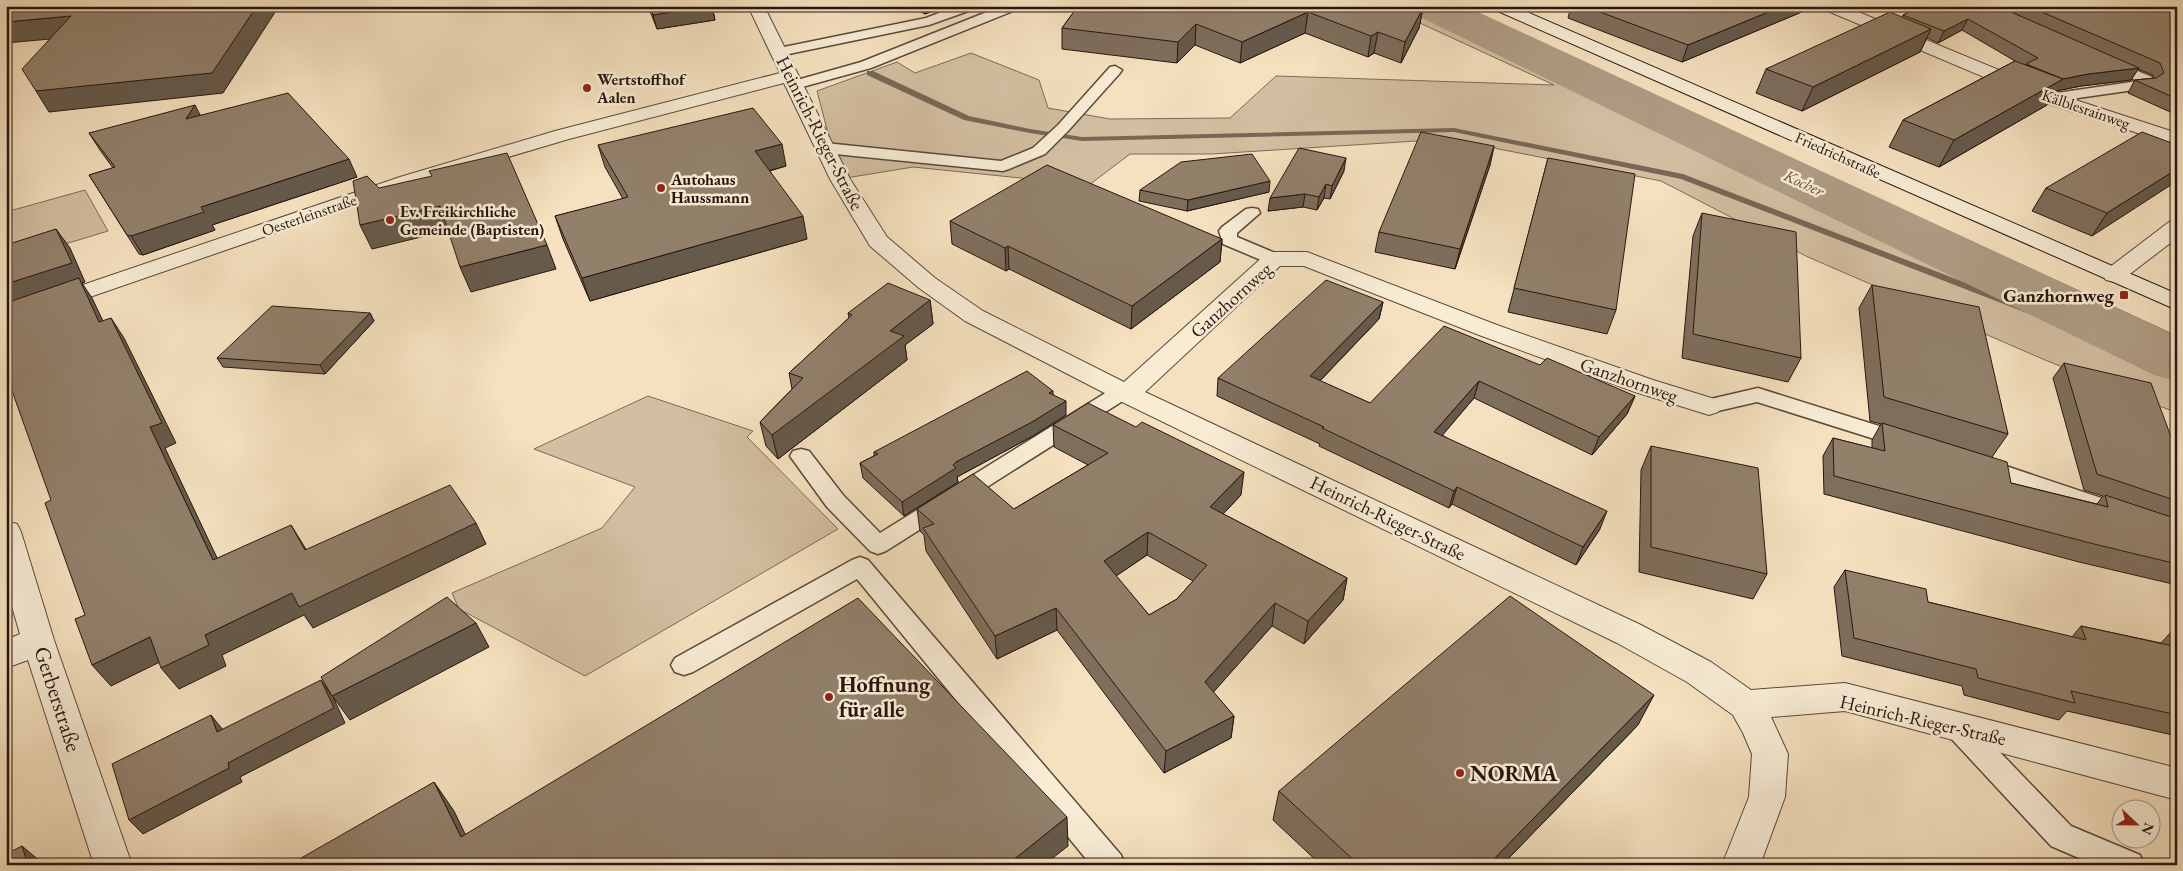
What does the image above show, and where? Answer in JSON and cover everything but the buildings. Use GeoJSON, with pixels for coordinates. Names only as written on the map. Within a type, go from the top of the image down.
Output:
{"type":"FeatureCollection","features":[{"type":"Feature","properties":{"kind":"street","name":"Heinrich-Rieger-Straße"},"geometry":{"type":"LineString","coordinates":[[756,6],[840,179],[878,241],[927,283],[974,316],[1125,393],[1628,634],[1698,672],[1745,705],[1845,697],[2177,784]]}},
{"type":"Feature","properties":{"kind":"street","name":"Friedrichstraße"},"geometry":{"type":"LineString","coordinates":[[1499,6],[2177,303]]}},
{"type":"Feature","properties":{"kind":"street","name":"Kälblesrainweg"},"geometry":{"type":"LineString","coordinates":[[1829,6],[2050,98],[2177,140]]}},
{"type":"Feature","properties":{"kind":"street","name":"Oesterleinstraße"},"geometry":{"type":"LineString","coordinates":[[6,319],[406,182],[562,135],[792,81]]}},
{"type":"Feature","properties":{"kind":"street"},"geometry":{"type":"LineString","coordinates":[[2114,275],[2177,227]]}},
{"type":"Feature","properties":{"kind":"street","name":"Ganzhornweg"},"geometry":{"type":"LineString","coordinates":[[1125,393],[1274,260],[1307,259],[1488,330],[1644,386],[1709,406]]}},
{"type":"Feature","properties":{"kind":"street","name":"Gerberstraße"},"geometry":{"type":"LineString","coordinates":[[6,532],[38,640],[113,865]]}},
{"type":"Feature","properties":{"kind":"street"},"geometry":{"type":"LineString","coordinates":[[6,655],[38,640]]}},
{"type":"Feature","properties":{"kind":"street"},"geometry":{"type":"LineString","coordinates":[[1741,865],[1767,797],[1770,754],[1758,726],[1745,705]]}},
{"type":"Feature","properties":{"kind":"lane"},"geometry":{"type":"LineString","coordinates":[[778,52],[929,21],[970,6]]}},
{"type":"Feature","properties":{"kind":"lane"},"geometry":{"type":"LineString","coordinates":[[792,81],[866,65],[1014,6]]}},
{"type":"Feature","properties":{"kind":"lane"},"geometry":{"type":"LineString","coordinates":[[2050,98],[2148,84],[2147,80],[2092,55]]}},
{"type":"Feature","properties":{"kind":"lane"},"geometry":{"type":"LineString","coordinates":[[825,148],[1003,166],[1039,151],[1063,128],[1115,70]]}},
{"type":"Feature","properties":{"kind":"lane"},"geometry":{"type":"LineString","coordinates":[[1252,214],[1228,231],[1229,240],[1274,260]]}},
{"type":"Feature","properties":{"kind":"lane"},"geometry":{"type":"LineString","coordinates":[[802,456],[835,501],[878,545],[1125,393]]}},
{"type":"Feature","properties":{"kind":"lane","name":"Ganzhornweg"},"geometry":{"type":"LineString","coordinates":[[1709,406],[1758,395],[1918,446]]}},
{"type":"Feature","properties":{"kind":"lane"},"geometry":{"type":"LineString","coordinates":[[1964,460],[2130,517]]}},
{"type":"Feature","properties":{"kind":"lane"},"geometry":{"type":"LineString","coordinates":[[684,665],[860,566],[1110,865]]}},
{"type":"Feature","properties":{"kind":"lane"},"geometry":{"type":"LineString","coordinates":[[1956,726],[2061,836],[2129,865]]}},
{"type":"Feature","properties":{"kind":"shaded area"},"geometry":{"type":"Polygon","coordinates":[[[1383,6],[1460,6],[2177,336],[2177,413],[2045,360],[1808,257],[1661,181],[1448,139],[1212,154],[1130,154],[1089,185],[913,167],[840,179],[817,91],[897,62],[915,73],[971,53],[1039,80],[1048,108],[1110,119],[1230,118],[1276,76],[1554,85],[1383,6]]]}},
{"type":"Feature","properties":{"kind":"shaded area"},"geometry":{"type":"Polygon","coordinates":[[[85,190],[108,231],[6,262],[6,212],[85,190]]]}},
{"type":"Feature","properties":{"kind":"shaded area"},"geometry":{"type":"Polygon","coordinates":[[[648,396],[753,431],[747,437],[838,529],[585,676],[459,609],[452,593],[602,528],[635,487],[534,449],[648,396]]]}},
{"type":"Feature","properties":{"kind":"waterway","name":"Kocher"},"geometry":{"type":"LineString","coordinates":[[1431,6],[2177,361]]}},
{"type":"Feature","properties":{"kind":"waterway"},"geometry":{"type":"LineString","coordinates":[[870,73],[967,118],[1082,139],[1454,130],[1683,177],[2177,368]]}},
{"type":"Feature","properties":{"kind":"place","name":"Wertstoffhof Aalen"},"geometry":{"type":"Point","coordinates":[587,88]}},
{"type":"Feature","properties":{"kind":"place","name":"Autohaus Haussmann"},"geometry":{"type":"Point","coordinates":[661,188]}},
{"type":"Feature","properties":{"kind":"place","name":"Ev. Freikirchliche Gemeinde (Baptisten)"},"geometry":{"type":"Point","coordinates":[390,220]}},
{"type":"Feature","properties":{"kind":"place","name":"Ganzhornweg"},"geometry":{"type":"Point","coordinates":[2124,295]}},
{"type":"Feature","properties":{"kind":"place","name":"Hoffnung für alle"},"geometry":{"type":"Point","coordinates":[829,697]}},
{"type":"Feature","properties":{"kind":"place","name":"NORMA"},"geometry":{"type":"Point","coordinates":[1460,773]}}]}
